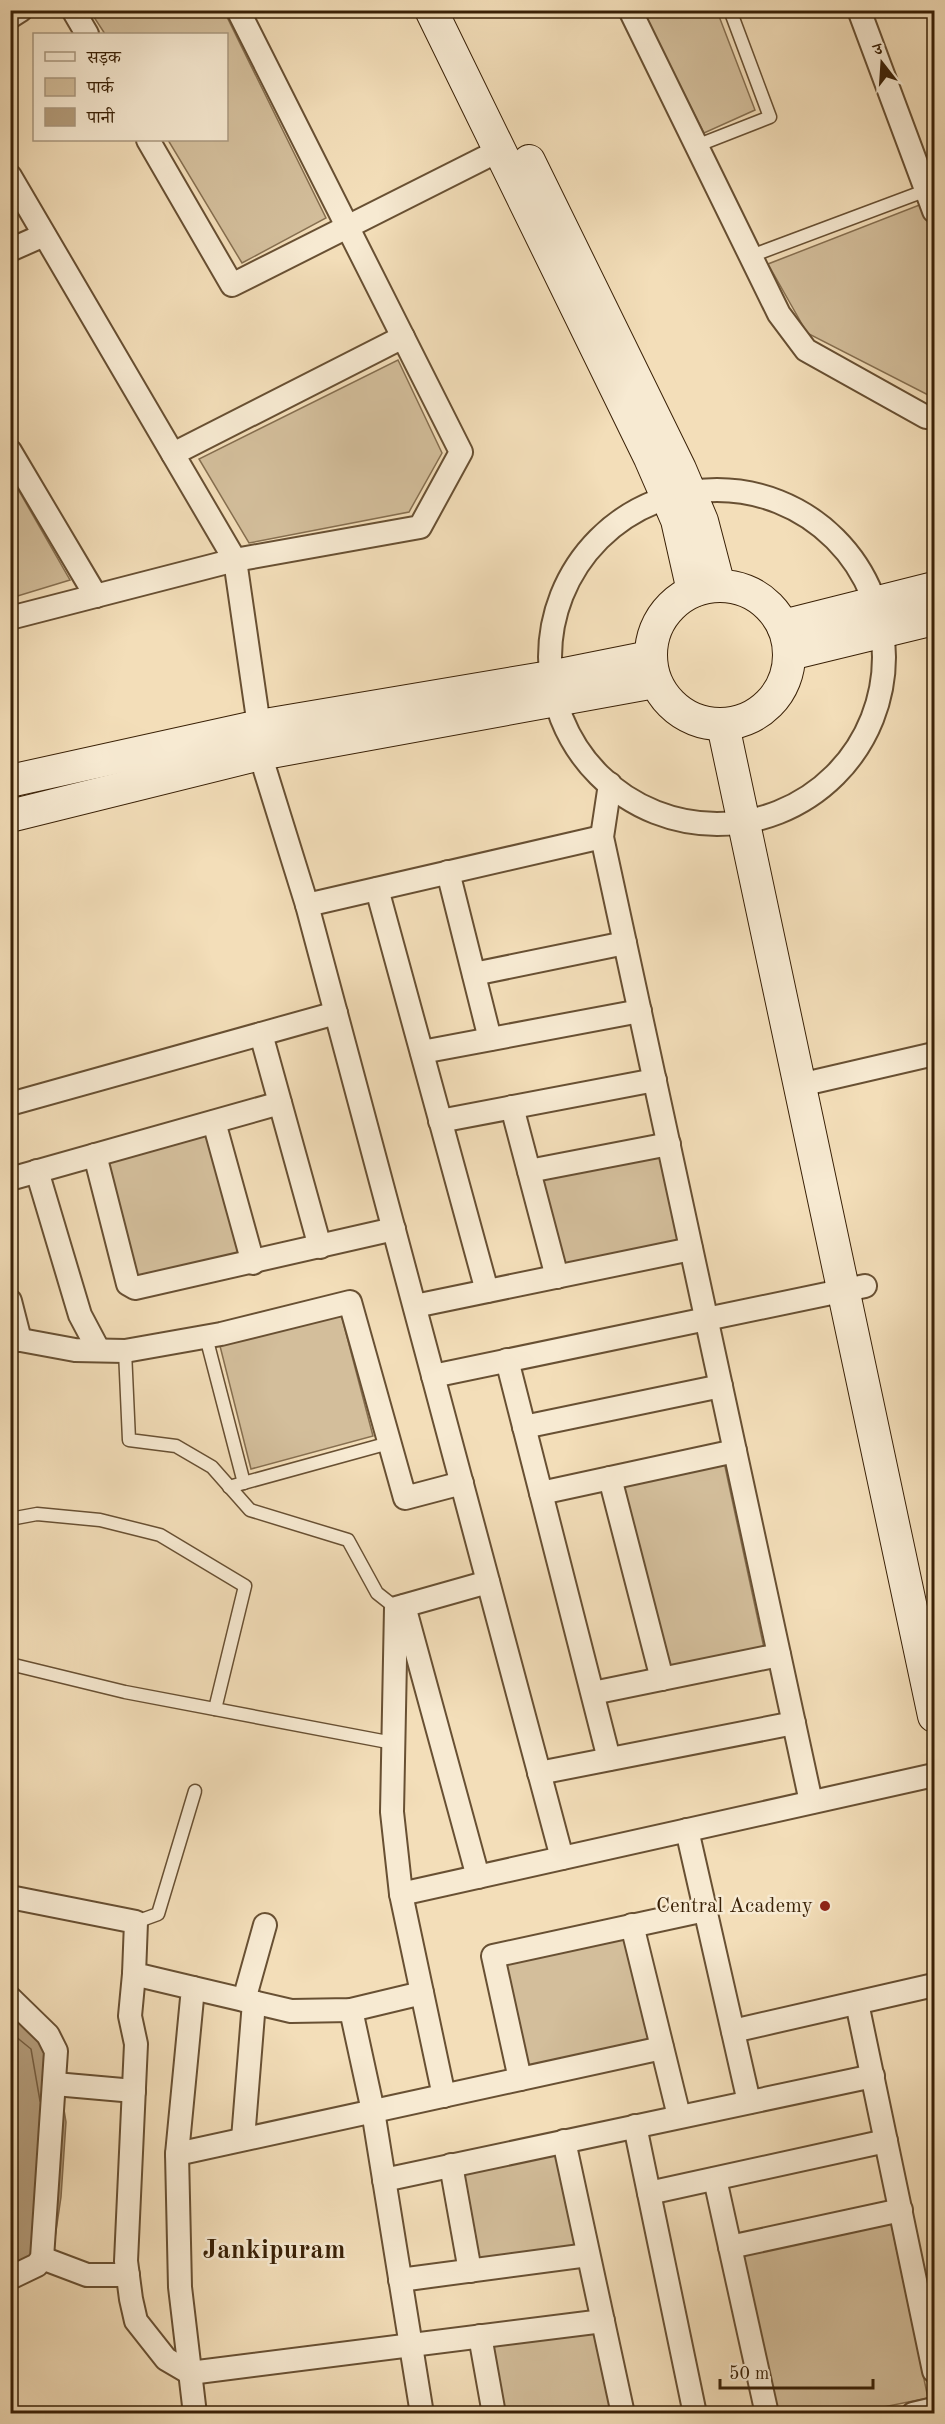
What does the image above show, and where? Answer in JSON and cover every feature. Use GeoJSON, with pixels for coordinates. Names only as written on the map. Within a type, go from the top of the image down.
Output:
{"type":"FeatureCollection","features":[{"type":"Feature","properties":{"kind":"street"},"geometry":{"type":"LineString","coordinates":[[10,17],[21,10]]}},
{"type":"Feature","properties":{"kind":"street"},"geometry":{"type":"LineString","coordinates":[[73,10],[86,33]]}},
{"type":"Feature","properties":{"kind":"street"},"geometry":{"type":"LineString","coordinates":[[10,618],[235,560],[420,527],[461,452],[238,10]]}},
{"type":"Feature","properties":{"kind":"street"},"geometry":{"type":"LineString","coordinates":[[431,10],[500,150],[679,495]]}},
{"type":"Feature","properties":{"kind":"street"},"geometry":{"type":"LineString","coordinates":[[453,10],[584,271],[679,495],[678,520],[706,588]]}},
{"type":"Feature","properties":{"kind":"street"},"geometry":{"type":"LineString","coordinates":[[630,10],[779,314],[806,350],[926,417],[934,417]]}},
{"type":"Feature","properties":{"kind":"street"},"geometry":{"type":"LineString","coordinates":[[859,10],[931,201]]}},
{"type":"Feature","properties":{"kind":"street"},"geometry":{"type":"LineString","coordinates":[[149,141],[232,285],[500,150]]}},
{"type":"Feature","properties":{"kind":"street"},"geometry":{"type":"LineString","coordinates":[[10,176],[235,560],[259,740],[307,904],[562,1858]]}},
{"type":"Feature","properties":{"kind":"street"},"geometry":{"type":"LineString","coordinates":[[10,250],[44,235]]}},
{"type":"Feature","properties":{"kind":"street"},"geometry":{"type":"LineString","coordinates":[[173,454],[403,337]]}},
{"type":"Feature","properties":{"kind":"street"},"geometry":{"type":"LineString","coordinates":[[10,451],[96,596]]}},
{"type":"Feature","properties":{"kind":"street"},"geometry":{"type":"LineString","coordinates":[[730,491],[768,498],[809,518],[834,537],[856,564],[879,617],[883,676],[868,728],[843,767],[808,798],[754,820],[703,824],[664,816],[624,797],[584,760],[550,690],[556,608],[580,561],[610,528],[642,508],[679,495],[730,491]]}},
{"type":"Feature","properties":{"kind":"street"},"geometry":{"type":"LineString","coordinates":[[706,588],[736,588],[756,596],[776,614],[786,640],[789,668],[779,692],[759,713],[733,723],[709,724],[682,714],[665,699],[652,670],[651,644],[660,618],[680,598],[706,588]]}},
{"type":"Feature","properties":{"kind":"street"},"geometry":{"type":"LineString","coordinates":[[786,640],[879,617],[934,588]]}},
{"type":"Feature","properties":{"kind":"street"},"geometry":{"type":"LineString","coordinates":[[879,617],[934,619]]}},
{"type":"Feature","properties":{"kind":"street"},"geometry":{"type":"LineString","coordinates":[[10,781],[550,690],[652,670]]}},
{"type":"Feature","properties":{"kind":"street"},"geometry":{"type":"LineString","coordinates":[[733,723],[929,1625],[934,1716]]}},
{"type":"Feature","properties":{"kind":"street"},"geometry":{"type":"LineString","coordinates":[[10,816],[259,740]]}},
{"type":"Feature","properties":{"kind":"street"},"geometry":{"type":"LineString","coordinates":[[610,784],[602,837],[811,1802]]}},
{"type":"Feature","properties":{"kind":"street"},"geometry":{"type":"LineString","coordinates":[[307,904],[602,837]]}},
{"type":"Feature","properties":{"kind":"street"},"geometry":{"type":"LineString","coordinates":[[448,872],[490,1039]]}},
{"type":"Feature","properties":{"kind":"street"},"geometry":{"type":"LineString","coordinates":[[377,888],[487,1291]]}},
{"type":"Feature","properties":{"kind":"street"},"geometry":{"type":"LineString","coordinates":[[474,974],[625,943]]}},
{"type":"Feature","properties":{"kind":"street"},"geometry":{"type":"LineString","coordinates":[[422,1052],[640,1011]]}},
{"type":"Feature","properties":{"kind":"street"},"geometry":{"type":"LineString","coordinates":[[10,1104],[336,1013]]}},
{"type":"Feature","properties":{"kind":"street"},"geometry":{"type":"LineString","coordinates":[[261,1034],[320,1247]]}},
{"type":"Feature","properties":{"kind":"street"},"geometry":{"type":"LineString","coordinates":[[810,1083],[934,1054]]}},
{"type":"Feature","properties":{"kind":"street"},"geometry":{"type":"LineString","coordinates":[[440,1121],[655,1080]]}},
{"type":"Feature","properties":{"kind":"street"},"geometry":{"type":"LineString","coordinates":[[10,1179],[280,1103]]}},
{"type":"Feature","properties":{"kind":"street"},"geometry":{"type":"LineString","coordinates":[[512,1107],[557,1277]]}},
{"type":"Feature","properties":{"kind":"street"},"geometry":{"type":"LineString","coordinates":[[214,1122],[253,1263]]}},
{"type":"Feature","properties":{"kind":"street"},"geometry":{"type":"LineString","coordinates":[[529,1171],[669,1144]]}},
{"type":"Feature","properties":{"kind":"street"},"geometry":{"type":"LineString","coordinates":[[95,1155],[128,1284],[135,1288],[253,1263],[394,1229]]}},
{"type":"Feature","properties":{"kind":"street"},"geometry":{"type":"LineString","coordinates":[[37,1171],[80,1315],[98,1349]]}},
{"type":"Feature","properties":{"kind":"street"},"geometry":{"type":"LineString","coordinates":[[414,1306],[691,1249]]}},
{"type":"Feature","properties":{"kind":"street"},"geometry":{"type":"LineString","coordinates":[[433,1376],[854,1288]]}},
{"type":"Feature","properties":{"kind":"street"},"geometry":{"type":"LineString","coordinates":[[10,1301],[15,1339],[75,1350],[125,1351],[206,1337],[350,1302],[405,1498],[462,1483]]}},
{"type":"Feature","properties":{"kind":"street"},"geometry":{"type":"LineString","coordinates":[[507,1360],[609,1759]]}},
{"type":"Feature","properties":{"kind":"street"},"geometry":{"type":"LineString","coordinates":[[524,1427],[721,1386]]}},
{"type":"Feature","properties":{"kind":"street"},"geometry":{"type":"LineString","coordinates":[[541,1492],[735,1451]]}},
{"type":"Feature","properties":{"kind":"street"},"geometry":{"type":"LineString","coordinates":[[610,1478],[662,1679]]}},
{"type":"Feature","properties":{"kind":"street"},"geometry":{"type":"LineString","coordinates":[[400,1607],[488,1582]]}},
{"type":"Feature","properties":{"kind":"street"},"geometry":{"type":"LineString","coordinates":[[400,1607],[392,1812],[401,1894],[444,2096]]}},
{"type":"Feature","properties":{"kind":"street"},"geometry":{"type":"LineString","coordinates":[[400,1607],[478,1877]]}},
{"type":"Feature","properties":{"kind":"street"},"geometry":{"type":"LineString","coordinates":[[592,1693],[779,1655]]}},
{"type":"Feature","properties":{"kind":"street"},"geometry":{"type":"LineString","coordinates":[[539,1773],[794,1723]]}},
{"type":"Feature","properties":{"kind":"street"},"geometry":{"type":"LineString","coordinates":[[401,1894],[934,1775]]}},
{"type":"Feature","properties":{"kind":"street"},"geometry":{"type":"LineString","coordinates":[[687,1830],[749,2102]]}},
{"type":"Feature","properties":{"kind":"street"},"geometry":{"type":"LineString","coordinates":[[10,1897],[136,1922],[130,2016],[136,2044],[126,2260],[136,2321],[166,2359],[190,2373],[603,2320]]}},
{"type":"Feature","properties":{"kind":"street"},"geometry":{"type":"LineString","coordinates":[[520,2079],[493,1956],[705,1910]]}},
{"type":"Feature","properties":{"kind":"street"},"geometry":{"type":"LineString","coordinates":[[243,2139],[249,2001],[265,1925]]}},
{"type":"Feature","properties":{"kind":"street"},"geometry":{"type":"LineString","coordinates":[[632,1926],[679,2116]]}},
{"type":"Feature","properties":{"kind":"street"},"geometry":{"type":"LineString","coordinates":[[134,1974],[291,2011],[351,2010],[422,1993]]}},
{"type":"Feature","properties":{"kind":"street"},"geometry":{"type":"LineString","coordinates":[[733,2031],[934,1985]]}},
{"type":"Feature","properties":{"kind":"street"},"geometry":{"type":"LineString","coordinates":[[193,1988],[177,2154],[180,2287],[195,2414]]}},
{"type":"Feature","properties":{"kind":"street"},"geometry":{"type":"LineString","coordinates":[[10,1998],[48,2035],[56,2051],[42,2258],[38,2265],[10,2278]]}},
{"type":"Feature","properties":{"kind":"street"},"geometry":{"type":"LineString","coordinates":[[857,2003],[934,2371]]}},
{"type":"Feature","properties":{"kind":"street"},"geometry":{"type":"LineString","coordinates":[[351,2010],[384,2180],[422,2414]]}},
{"type":"Feature","properties":{"kind":"street"},"geometry":{"type":"LineString","coordinates":[[177,2154],[662,2048]]}},
{"type":"Feature","properties":{"kind":"street"},"geometry":{"type":"LineString","coordinates":[[384,2180],[873,2076]]}},
{"type":"Feature","properties":{"kind":"street"},"geometry":{"type":"LineString","coordinates":[[54,2084],[134,2091]]}},
{"type":"Feature","properties":{"kind":"street"},"geometry":{"type":"LineString","coordinates":[[635,2126],[695,2414]]}},
{"type":"Feature","properties":{"kind":"street"},"geometry":{"type":"LineString","coordinates":[[564,2141],[623,2414]]}},
{"type":"Feature","properties":{"kind":"street"},"geometry":{"type":"LineString","coordinates":[[649,2193],[886,2141]]}},
{"type":"Feature","properties":{"kind":"street"},"geometry":{"type":"LineString","coordinates":[[451,2165],[470,2271]]}},
{"type":"Feature","properties":{"kind":"street"},"geometry":{"type":"LineString","coordinates":[[715,2179],[767,2414]]}},
{"type":"Feature","properties":{"kind":"street"},"geometry":{"type":"LineString","coordinates":[[730,2247],[901,2210]]}},
{"type":"Feature","properties":{"kind":"street"},"geometry":{"type":"LineString","coordinates":[[400,2280],[588,2255]]}},
{"type":"Feature","properties":{"kind":"street"},"geometry":{"type":"LineString","coordinates":[[42,2258],[87,2275],[128,2274]]}},
{"type":"Feature","properties":{"kind":"street"},"geometry":{"type":"LineString","coordinates":[[480,2336],[494,2414]]}},
{"type":"Feature","properties":{"kind":"street"},"geometry":{"type":"LineString","coordinates":[[913,2414],[934,2409]]}},
{"type":"Feature","properties":{"kind":"lane"},"geometry":{"type":"LineString","coordinates":[[696,146],[770,117],[730,10]]}},
{"type":"Feature","properties":{"kind":"lane"},"geometry":{"type":"LineString","coordinates":[[751,256],[931,201]]}},
{"type":"Feature","properties":{"kind":"lane"},"geometry":{"type":"LineString","coordinates":[[206,1337],[244,1483]]}},
{"type":"Feature","properties":{"kind":"lane"},"geometry":{"type":"LineString","coordinates":[[125,1351],[129,1440],[176,1446],[212,1467],[250,1510],[348,1540],[377,1593],[400,1607]]}},
{"type":"Feature","properties":{"kind":"lane"},"geometry":{"type":"LineString","coordinates":[[230,1487],[389,1443]]}},
{"type":"Feature","properties":{"kind":"lane"},"geometry":{"type":"LineString","coordinates":[[10,1520],[37,1514],[100,1520],[160,1535],[245,1586],[215,1709]]}},
{"type":"Feature","properties":{"kind":"lane"},"geometry":{"type":"LineString","coordinates":[[10,1664],[125,1692],[393,1743]]}},
{"type":"Feature","properties":{"kind":"lane"},"geometry":{"type":"LineString","coordinates":[[136,1922],[158,1914],[195,1791]]}},
{"type":"Feature","properties":{"kind":"green space"},"geometry":{"type":"Polygon","coordinates":[[[90,11],[224,11],[326,218],[242,263],[169,141],[228,141],[228,33],[104,33],[90,11]]]}},
{"type":"Feature","properties":{"kind":"green space"},"geometry":{"type":"Polygon","coordinates":[[[643,11],[717,11],[755,110],[704,133],[643,11]]]}},
{"type":"Feature","properties":{"kind":"green space"},"geometry":{"type":"Polygon","coordinates":[[[922,204],[934,238],[934,398],[807,333],[768,264],[922,204]]]}},
{"type":"Feature","properties":{"kind":"green space"},"geometry":{"type":"Polygon","coordinates":[[[398,360],[442,453],[409,512],[249,543],[199,459],[398,360]]]}},
{"type":"Feature","properties":{"kind":"green space"},"geometry":{"type":"Polygon","coordinates":[[[11,477],[70,580],[10,598],[11,477]]]}},
{"type":"Feature","properties":{"kind":"green space"},"geometry":{"type":"Polygon","coordinates":[[[207,1133],[241,1259],[138,1282],[104,1160],[207,1133]]]}},
{"type":"Feature","properties":{"kind":"green space"},"geometry":{"type":"Polygon","coordinates":[[[659,1150],[680,1244],[560,1268],[536,1175],[659,1150]]]}},
{"type":"Feature","properties":{"kind":"green space"},"geometry":{"type":"Polygon","coordinates":[[[341,1314],[373,1436],[251,1469],[220,1346],[341,1314]]]}},
{"type":"Feature","properties":{"kind":"green space"},"geometry":{"type":"Polygon","coordinates":[[[724,1462],[764,1648],[667,1669],[622,1486],[724,1462]]]}},
{"type":"Feature","properties":{"kind":"green space"},"geometry":{"type":"Polygon","coordinates":[[[628,1937],[651,2041],[526,2068],[504,1964],[628,1937]]]}},
{"type":"Feature","properties":{"kind":"green space"},"geometry":{"type":"Polygon","coordinates":[[[557,2153],[578,2249],[476,2263],[462,2173],[557,2153]]]}},
{"type":"Feature","properties":{"kind":"green space"},"geometry":{"type":"Polygon","coordinates":[[[891,2223],[928,2398],[854,2413],[773,2413],[739,2253],[891,2223]]]}},
{"type":"Feature","properties":{"kind":"green space"},"geometry":{"type":"Polygon","coordinates":[[[594,2327],[613,2413],[500,2413],[487,2343],[594,2327]]]}},
{"type":"Feature","properties":{"kind":"water"},"geometry":{"type":"Polygon","coordinates":[[[10,1999],[52,2036],[66,2122],[61,2197],[51,2265],[10,2277],[10,1999]]]}},
{"type":"Feature","properties":{"kind":"place","name":"Central Academy"},"geometry":{"type":"Point","coordinates":[825,1906]}},
{"type":"Feature","properties":{"kind":"district","name":"Jankipuram"},"geometry":{"type":"Point","coordinates":[274,2250]}}]}
